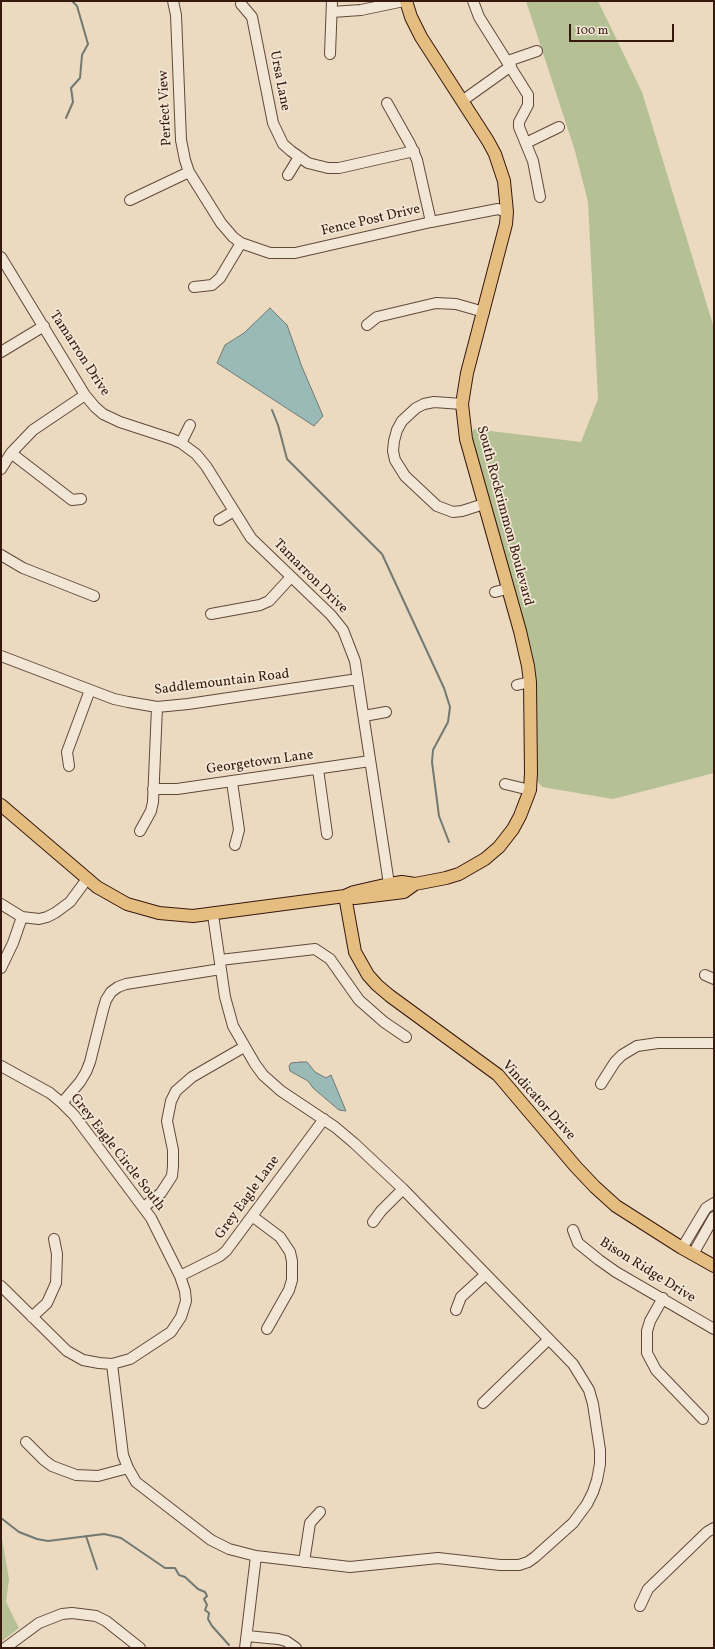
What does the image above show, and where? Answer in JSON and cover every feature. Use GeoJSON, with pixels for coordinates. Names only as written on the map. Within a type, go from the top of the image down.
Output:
{"type":"FeatureCollection","features":[{"type":"Feature","properties":{"kind":"main road","name":"South Rockrimmon Boulevard"},"geometry":{"type":"LineString","coordinates":[[1,805],[87,880],[113,897],[143,909],[176,916],[213,914],[345,896],[354,892],[389,884],[402,882],[415,884],[446,878],[459,874],[485,859],[499,847],[513,829],[525,805],[530,790],[532,756],[530,682],[525,651],[466,439],[462,404],[467,373],[503,239],[507,212],[504,181],[495,154],[421,37],[405,1]]}},
{"type":"Feature","properties":{"kind":"main road","name":"South Rockrimmon Boulevard"},"geometry":{"type":"LineString","coordinates":[[345,896],[355,898],[404,892],[415,884]]}},
{"type":"Feature","properties":{"kind":"main road","name":"Vindicator Drive"},"geometry":{"type":"LineString","coordinates":[[345,896],[355,952],[368,975],[390,996],[498,1075],[576,1167],[616,1206],[714,1266]]}},
{"type":"Feature","properties":{"kind":"street","name":"Perfect View"},"geometry":{"type":"LineString","coordinates":[[173,1],[176,14],[181,140],[185,160],[189,172],[221,223],[233,237],[241,243]]}},
{"type":"Feature","properties":{"kind":"street"},"geometry":{"type":"LineString","coordinates":[[330,54],[332,1]]}},
{"type":"Feature","properties":{"kind":"street"},"geometry":{"type":"LineString","coordinates":[[332,12],[361,10],[405,1]]}},
{"type":"Feature","properties":{"kind":"street"},"geometry":{"type":"LineString","coordinates":[[473,1],[479,17],[510,63],[528,95],[528,106],[519,122],[519,127],[533,161],[540,197]]}},
{"type":"Feature","properties":{"kind":"street","name":"Ursa Lane"},"geometry":{"type":"LineString","coordinates":[[242,4],[252,17],[273,123],[283,144],[299,157],[318,167],[339,168],[414,151]]}},
{"type":"Feature","properties":{"kind":"street"},"geometry":{"type":"LineString","coordinates":[[462,101],[510,63],[537,51]]}},
{"type":"Feature","properties":{"kind":"street"},"geometry":{"type":"LineString","coordinates":[[387,103],[414,151],[431,222]]}},
{"type":"Feature","properties":{"kind":"street"},"geometry":{"type":"LineString","coordinates":[[526,143],[559,127]]}},
{"type":"Feature","properties":{"kind":"street"},"geometry":{"type":"LineString","coordinates":[[288,175],[299,157]]}},
{"type":"Feature","properties":{"kind":"street"},"geometry":{"type":"LineString","coordinates":[[130,200],[189,172]]}},
{"type":"Feature","properties":{"kind":"street","name":"Fence Post Drive"},"geometry":{"type":"LineString","coordinates":[[241,243],[270,253],[295,252],[498,209],[507,212]]}},
{"type":"Feature","properties":{"kind":"street"},"geometry":{"type":"LineString","coordinates":[[194,287],[212,285],[220,278],[241,243]]}},
{"type":"Feature","properties":{"kind":"street","name":"Tamarron Drive"},"geometry":{"type":"LineString","coordinates":[[1,257],[85,395],[95,407],[112,419],[161,434],[181,443],[202,460],[251,538],[338,622],[353,652],[389,884]]}},
{"type":"Feature","properties":{"kind":"street"},"geometry":{"type":"LineString","coordinates":[[367,325],[377,317],[436,303],[456,304],[484,312]]}},
{"type":"Feature","properties":{"kind":"street"},"geometry":{"type":"LineString","coordinates":[[1,352],[44,326]]}},
{"type":"Feature","properties":{"kind":"street"},"geometry":{"type":"LineString","coordinates":[[1,469],[11,453],[33,430],[85,395]]}},
{"type":"Feature","properties":{"kind":"street"},"geometry":{"type":"LineString","coordinates":[[462,404],[434,402],[424,404],[416,408],[402,421],[397,430],[390,452],[405,476],[437,506],[453,512],[462,511],[484,504]]}},
{"type":"Feature","properties":{"kind":"street"},"geometry":{"type":"LineString","coordinates":[[181,443],[190,425]]}},
{"type":"Feature","properties":{"kind":"street"},"geometry":{"type":"LineString","coordinates":[[11,453],[72,500],[81,499]]}},
{"type":"Feature","properties":{"kind":"street"},"geometry":{"type":"LineString","coordinates":[[219,520],[234,511]]}},
{"type":"Feature","properties":{"kind":"street"},"geometry":{"type":"LineString","coordinates":[[1,555],[23,568],[94,596]]}},
{"type":"Feature","properties":{"kind":"street"},"geometry":{"type":"LineString","coordinates":[[210,614],[260,605],[272,598],[291,577]]}},
{"type":"Feature","properties":{"kind":"street"},"geometry":{"type":"LineString","coordinates":[[495,592],[507,589]]}},
{"type":"Feature","properties":{"kind":"street","name":"Saddlemountain Road"},"geometry":{"type":"LineString","coordinates":[[2,660],[128,702],[157,706],[188,704],[358,679]]}},
{"type":"Feature","properties":{"kind":"street"},"geometry":{"type":"LineString","coordinates":[[517,685],[530,682]]}},
{"type":"Feature","properties":{"kind":"street"},"geometry":{"type":"LineString","coordinates":[[69,766],[67,752],[90,690]]}},
{"type":"Feature","properties":{"kind":"street"},"geometry":{"type":"LineString","coordinates":[[140,831],[153,802],[157,706]]}},
{"type":"Feature","properties":{"kind":"street"},"geometry":{"type":"LineString","coordinates":[[364,716],[386,712]]}},
{"type":"Feature","properties":{"kind":"street","name":"Georgetown Lane"},"geometry":{"type":"LineString","coordinates":[[153,789],[177,789],[232,782],[370,760]]}},
{"type":"Feature","properties":{"kind":"street"},"geometry":{"type":"LineString","coordinates":[[318,768],[327,834]]}},
{"type":"Feature","properties":{"kind":"street"},"geometry":{"type":"LineString","coordinates":[[232,782],[239,830],[235,845]]}},
{"type":"Feature","properties":{"kind":"street"},"geometry":{"type":"LineString","coordinates":[[505,784],[530,790]]}},
{"type":"Feature","properties":{"kind":"street"},"geometry":{"type":"LineString","coordinates":[[1,904],[22,917],[47,917],[70,902],[87,880]]}},
{"type":"Feature","properties":{"kind":"street"},"geometry":{"type":"LineString","coordinates":[[1,1286],[67,1351],[91,1362],[112,1364],[123,1455],[136,1482],[211,1540],[229,1549],[256,1556],[350,1566],[438,1558],[505,1565],[519,1565],[528,1562],[541,1552],[572,1523],[587,1504],[593,1492],[600,1464],[600,1450],[596,1419],[589,1390],[581,1374],[573,1364],[484,1275],[403,1189],[344,1133],[281,1091],[272,1084],[255,1064],[233,1026],[225,997],[213,914]]}},
{"type":"Feature","properties":{"kind":"street"},"geometry":{"type":"LineString","coordinates":[[1,968],[13,943],[22,917]]}},
{"type":"Feature","properties":{"kind":"street"},"geometry":{"type":"LineString","coordinates":[[62,1103],[80,1082],[86,1072],[106,1000],[112,992],[118,987],[130,983],[220,965],[315,949],[330,958],[359,1000],[384,1022],[406,1037]]}},
{"type":"Feature","properties":{"kind":"street"},"geometry":{"type":"LineString","coordinates":[[601,1084],[615,1062],[622,1055],[637,1046],[658,1043],[714,1044]]}},
{"type":"Feature","properties":{"kind":"street"},"geometry":{"type":"LineString","coordinates":[[144,1206],[161,1193],[172,1176],[173,1150],[167,1122],[171,1101],[176,1092],[192,1077],[244,1046]]}},
{"type":"Feature","properties":{"kind":"street","name":"Grey Eagle Circle South"},"geometry":{"type":"LineString","coordinates":[[1,1066],[50,1093],[62,1103],[144,1206],[180,1276],[185,1291],[186,1301],[182,1317],[177,1326],[171,1332],[139,1354],[121,1362],[112,1364]]}},
{"type":"Feature","properties":{"kind":"street","name":"Grey Eagle Lane"},"geometry":{"type":"LineString","coordinates":[[180,1276],[220,1256],[226,1251],[324,1119]]}},
{"type":"Feature","properties":{"kind":"street"},"geometry":{"type":"LineString","coordinates":[[373,1222],[381,1211],[403,1189]]}},
{"type":"Feature","properties":{"kind":"street"},"geometry":{"type":"LineString","coordinates":[[688,1251],[706,1208],[714,1203]]}},
{"type":"Feature","properties":{"kind":"street"},"geometry":{"type":"LineString","coordinates":[[252,1216],[280,1237],[290,1252],[292,1261],[292,1280],[289,1290],[267,1329]]}},
{"type":"Feature","properties":{"kind":"street"},"geometry":{"type":"LineString","coordinates":[[688,1251],[714,1217]]}},
{"type":"Feature","properties":{"kind":"street","name":"Bison Ridge Drive"},"geometry":{"type":"LineString","coordinates":[[573,1230],[578,1243],[599,1260],[714,1329]]}},
{"type":"Feature","properties":{"kind":"street"},"geometry":{"type":"LineString","coordinates":[[32,1317],[47,1303],[56,1282],[57,1254],[54,1239]]}},
{"type":"Feature","properties":{"kind":"street"},"geometry":{"type":"LineString","coordinates":[[456,1310],[461,1297],[484,1275]]}},
{"type":"Feature","properties":{"kind":"street"},"geometry":{"type":"LineString","coordinates":[[663,1298],[648,1326],[646,1342],[647,1353],[656,1370],[703,1419]]}},
{"type":"Feature","properties":{"kind":"street"},"geometry":{"type":"LineString","coordinates":[[483,1403],[548,1340]]}},
{"type":"Feature","properties":{"kind":"street"},"geometry":{"type":"LineString","coordinates":[[26,1442],[52,1466],[76,1475],[98,1476],[128,1468]]}},
{"type":"Feature","properties":{"kind":"street"},"geometry":{"type":"LineString","coordinates":[[304,1562],[310,1523],[320,1512]]}},
{"type":"Feature","properties":{"kind":"street"},"geometry":{"type":"LineString","coordinates":[[640,1606],[648,1589],[707,1532],[714,1528]]}},
{"type":"Feature","properties":{"kind":"street"},"geometry":{"type":"LineString","coordinates":[[245,1648],[256,1556]]}},
{"type":"Feature","properties":{"kind":"street"},"geometry":{"type":"LineString","coordinates":[[5,1648],[39,1623],[58,1615],[72,1613],[96,1616],[106,1621],[140,1648]]}},
{"type":"Feature","properties":{"kind":"street"},"geometry":{"type":"LineString","coordinates":[[247,1636],[278,1639],[286,1641],[296,1648]]}},
{"type":"Feature","properties":{"kind":"green space"},"geometry":{"type":"Polygon","coordinates":[[[526,1],[598,1],[642,92],[714,328],[714,773],[613,799],[542,787],[531,773],[528,666],[466,439],[474,429],[581,442],[598,399],[588,202],[575,151],[526,1]]]}},
{"type":"Feature","properties":{"kind":"green space"},"geometry":{"type":"Polygon","coordinates":[[[1,1533],[9,1579],[6,1602],[19,1628],[1,1642],[1,1533]]]}},
{"type":"Feature","properties":{"kind":"water"},"geometry":{"type":"Polygon","coordinates":[[[270,308],[287,325],[302,367],[323,416],[314,426],[217,363],[225,345],[244,333],[270,308]]]}},
{"type":"Feature","properties":{"kind":"water"},"geometry":{"type":"Polygon","coordinates":[[[307,1062],[315,1072],[326,1078],[331,1075],[346,1111],[339,1110],[313,1088],[308,1081],[290,1071],[289,1066],[291,1063],[307,1062]]]}},
{"type":"Feature","properties":{"kind":"waterway"},"geometry":{"type":"LineString","coordinates":[[66,118],[73,102],[71,88],[80,78],[82,55],[88,44],[77,6],[72,1]]}},
{"type":"Feature","properties":{"kind":"waterway"},"geometry":{"type":"LineString","coordinates":[[272,410],[278,425],[287,459],[382,554],[444,688],[450,707],[448,722],[433,750],[432,762],[439,816],[449,842]]}},
{"type":"Feature","properties":{"kind":"waterway"},"geometry":{"type":"LineString","coordinates":[[1,1518],[19,1532],[37,1539],[48,1541],[104,1534],[121,1538],[165,1568],[175,1568],[179,1575],[185,1577],[198,1589],[205,1592],[207,1596],[204,1599],[207,1605],[205,1610],[209,1613],[208,1619],[212,1626],[229,1645]]}},
{"type":"Feature","properties":{"kind":"waterway"},"geometry":{"type":"LineString","coordinates":[[86,1536],[97,1569]]}}]}
